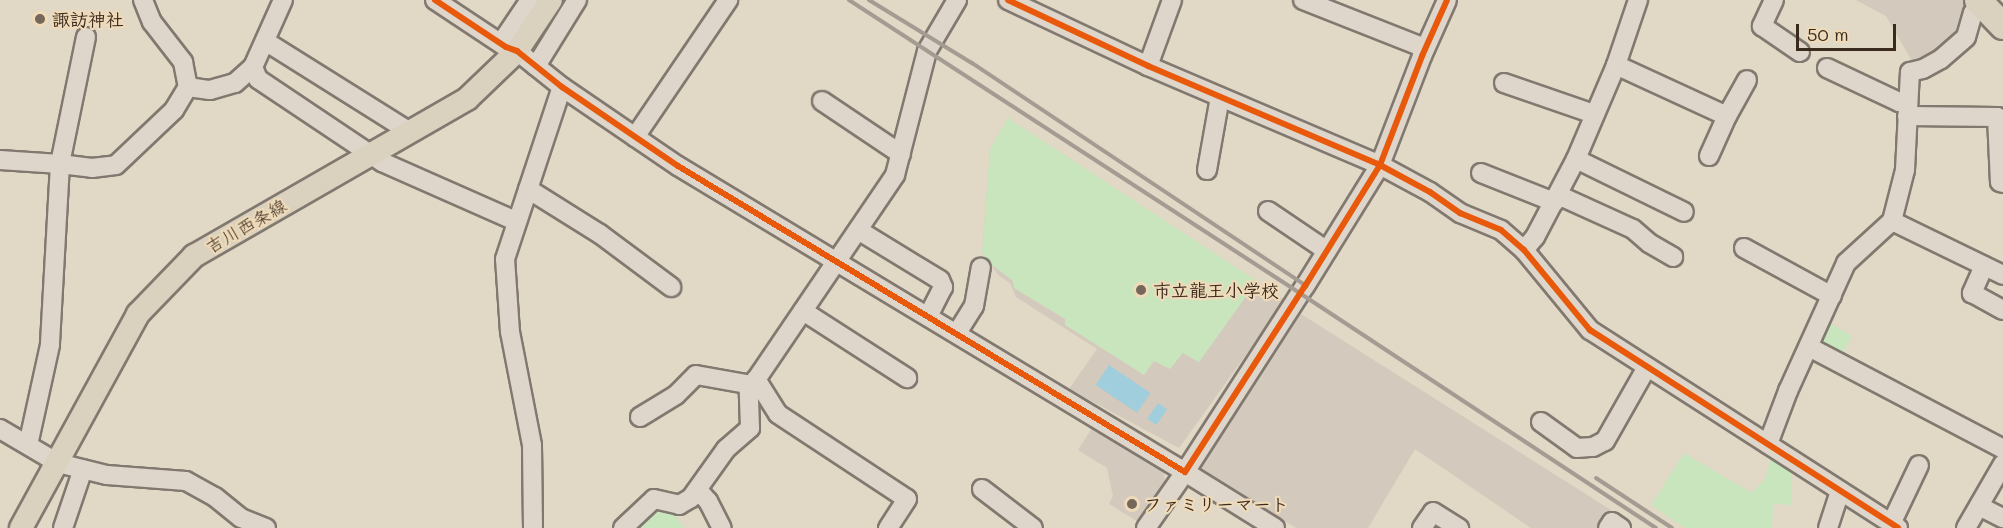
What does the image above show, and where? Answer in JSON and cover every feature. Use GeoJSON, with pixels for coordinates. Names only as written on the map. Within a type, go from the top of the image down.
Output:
{"type":"FeatureCollection","features":[{"type":"Feature","properties":{"kind":"highway"},"geometry":{"type":"LineString","coordinates":[[1980,2],[2003,26]]}},
{"type":"Feature","properties":{"kind":"main road","name":"吉川西条線"},"geometry":{"type":"LineString","coordinates":[[21,528],[138,314],[194,256],[467,99],[551,0]]}},
{"type":"Feature","properties":{"kind":"street"},"geometry":{"type":"LineString","coordinates":[[0,160],[92,168],[116,165],[174,110],[188,87],[183,62],[152,22],[143,0]]}},
{"type":"Feature","properties":{"kind":"street"},"geometry":{"type":"LineString","coordinates":[[188,87],[210,90],[235,83],[253,66],[284,0]]}},
{"type":"Feature","properties":{"kind":"street"},"geometry":{"type":"LineString","coordinates":[[435,0],[509,47],[562,87],[678,166],[957,333],[1275,528]]}},
{"type":"Feature","properties":{"kind":"street"},"geometry":{"type":"LineString","coordinates":[[509,47],[530,0]]}},
{"type":"Feature","properties":{"kind":"street"},"geometry":{"type":"LineString","coordinates":[[536,66],[577,0]]}},
{"type":"Feature","properties":{"kind":"street"},"geometry":{"type":"LineString","coordinates":[[635,137],[728,0]]}},
{"type":"Feature","properties":{"kind":"street"},"geometry":{"type":"LineString","coordinates":[[623,528],[654,499],[678,505],[691,498],[726,449],[750,428],[749,390],[895,175],[927,51],[957,0]]}},
{"type":"Feature","properties":{"kind":"street"},"geometry":{"type":"LineString","coordinates":[[1008,0],[1148,66],[1380,165],[1430,192],[1460,213],[1501,230],[1524,250],[1590,330],[1894,526],[1919,465]]}},
{"type":"Feature","properties":{"kind":"street"},"geometry":{"type":"LineString","coordinates":[[1148,66],[1172,0]]}},
{"type":"Feature","properties":{"kind":"street"},"geometry":{"type":"LineString","coordinates":[[1303,0],[1425,48]]}},
{"type":"Feature","properties":{"kind":"street"},"geometry":{"type":"LineString","coordinates":[[1146,528],[1185,472],[1380,165],[1425,48],[1447,0]]}},
{"type":"Feature","properties":{"kind":"street"},"geometry":{"type":"LineString","coordinates":[[1524,250],[1556,198],[1576,159],[1616,64],[1638,0]]}},
{"type":"Feature","properties":{"kind":"street"},"geometry":{"type":"LineString","coordinates":[[1774,0],[1762,26],[1800,52]]}},
{"type":"Feature","properties":{"kind":"street"},"geometry":{"type":"LineString","coordinates":[[1768,444],[1851,256],[1892,221],[1905,170],[1910,72],[1923,69],[1941,59],[1966,37],[1973,13],[1980,2]]}},
{"type":"Feature","properties":{"kind":"street"},"geometry":{"type":"LineString","coordinates":[[28,445],[50,345],[60,164],[86,37]]}},
{"type":"Feature","properties":{"kind":"street"},"geometry":{"type":"LineString","coordinates":[[265,41],[410,132]]}},
{"type":"Feature","properties":{"kind":"street"},"geometry":{"type":"LineString","coordinates":[[1616,64],[1727,116]]}},
{"type":"Feature","properties":{"kind":"street"},"geometry":{"type":"LineString","coordinates":[[253,66],[258,79],[358,144],[370,155],[516,221]]}},
{"type":"Feature","properties":{"kind":"street"},"geometry":{"type":"LineString","coordinates":[[1827,68],[1899,102],[1907,109],[2000,119],[2000,182],[2003,183]]}},
{"type":"Feature","properties":{"kind":"street"},"geometry":{"type":"LineString","coordinates":[[1709,156],[1747,80]]}},
{"type":"Feature","properties":{"kind":"street"},"geometry":{"type":"LineString","coordinates":[[1504,83],[1594,114]]}},
{"type":"Feature","properties":{"kind":"street"},"geometry":{"type":"LineString","coordinates":[[533,528],[532,445],[510,332],[505,259],[562,87]]}},
{"type":"Feature","properties":{"kind":"street"},"geometry":{"type":"LineString","coordinates":[[1207,170],[1220,97]]}},
{"type":"Feature","properties":{"kind":"street"},"geometry":{"type":"LineString","coordinates":[[822,101],[901,154]]}},
{"type":"Feature","properties":{"kind":"street"},"geometry":{"type":"LineString","coordinates":[[1576,159],[1684,212]]}},
{"type":"Feature","properties":{"kind":"street"},"geometry":{"type":"LineString","coordinates":[[1481,173],[1556,198],[1633,229],[1649,243],[1673,257]]}},
{"type":"Feature","properties":{"kind":"street"},"geometry":{"type":"LineString","coordinates":[[528,189],[600,234],[671,287]]}},
{"type":"Feature","properties":{"kind":"street"},"geometry":{"type":"LineString","coordinates":[[1268,211],[1327,251]]}},
{"type":"Feature","properties":{"kind":"street"},"geometry":{"type":"LineString","coordinates":[[1892,221],[2003,275]]}},
{"type":"Feature","properties":{"kind":"street"},"geometry":{"type":"LineString","coordinates":[[858,230],[940,279],[943,287],[928,316]]}},
{"type":"Feature","properties":{"kind":"street"},"geometry":{"type":"LineString","coordinates":[[1744,248],[1832,296]]}},
{"type":"Feature","properties":{"kind":"street"},"geometry":{"type":"LineString","coordinates":[[1984,266],[1972,294],[2003,310]]}},
{"type":"Feature","properties":{"kind":"street"},"geometry":{"type":"LineString","coordinates":[[957,333],[974,306],[981,268]]}},
{"type":"Feature","properties":{"kind":"street"},"geometry":{"type":"LineString","coordinates":[[803,311],[907,378]]}},
{"type":"Feature","properties":{"kind":"street"},"geometry":{"type":"LineString","coordinates":[[1809,347],[2003,449]]}},
{"type":"Feature","properties":{"kind":"street"},"geometry":{"type":"LineString","coordinates":[[1540,422],[1577,448],[1593,447],[1605,441],[1647,367]]}},
{"type":"Feature","properties":{"kind":"street"},"geometry":{"type":"LineString","coordinates":[[640,417],[676,395],[696,375],[754,382],[778,414],[907,499],[888,528]]}},
{"type":"Feature","properties":{"kind":"street"},"geometry":{"type":"LineString","coordinates":[[0,429],[58,463],[107,475],[186,481],[215,497],[241,518],[266,528]]}},
{"type":"Feature","properties":{"kind":"street"},"geometry":{"type":"LineString","coordinates":[[1966,528],[2003,464]]}},
{"type":"Feature","properties":{"kind":"street"},"geometry":{"type":"LineString","coordinates":[[63,528],[83,469]]}},
{"type":"Feature","properties":{"kind":"street"},"geometry":{"type":"LineString","coordinates":[[982,489],[1033,528]]}},
{"type":"Feature","properties":{"kind":"street"},"geometry":{"type":"LineString","coordinates":[[698,490],[708,501],[722,528]]}},
{"type":"Feature","properties":{"kind":"street"},"geometry":{"type":"LineString","coordinates":[[1828,528],[1840,491]]}},
{"type":"Feature","properties":{"kind":"street"},"geometry":{"type":"LineString","coordinates":[[1979,506],[2003,518]]}},
{"type":"Feature","properties":{"kind":"street"},"geometry":{"type":"LineString","coordinates":[[1422,528],[1433,512],[1459,528]]}},
{"type":"Feature","properties":{"kind":"street"},"geometry":{"type":"LineString","coordinates":[[1608,528],[1612,522],[1621,528]]}},
{"type":"Feature","properties":{"kind":"shaded area"},"geometry":{"type":"Polygon","coordinates":[[[1856,0],[1963,0],[1971,11],[1963,34],[1916,68],[1886,16],[1856,0]]]}},
{"type":"Feature","properties":{"kind":"shaded area","name":"市立龍王小学校"},"geometry":{"type":"Polygon","coordinates":[[[1008,118],[1285,300],[1179,448],[1069,389],[1097,349],[1016,297],[1010,283],[999,276],[982,252],[990,149],[1008,118]]]}},
{"type":"Feature","properties":{"kind":"shaded area","name":"市立龍王小学校"},"geometry":{"type":"Polygon","coordinates":[[[1301,314],[1611,510],[1598,528],[1531,528],[1415,449],[1368,528],[1296,528],[1201,468],[1301,314]]]}},
{"type":"Feature","properties":{"kind":"shaded area"},"geometry":{"type":"Polygon","coordinates":[[[1092,428],[1163,471],[1166,485],[1142,524],[1109,504],[1113,496],[1107,468],[1078,450],[1092,428]]]}},
{"type":"Feature","properties":{"kind":"green space","name":"市立龍王小学校"},"geometry":{"type":"Polygon","coordinates":[[[1008,118],[1257,281],[1199,362],[1183,353],[1170,369],[1154,361],[1144,375],[1065,325],[1065,319],[1014,288],[1013,281],[987,261],[982,252],[990,149],[1008,118]]]}},
{"type":"Feature","properties":{"kind":"green space"},"geometry":{"type":"Polygon","coordinates":[[[1830,323],[1852,336],[1840,358],[1824,351],[1820,340],[1830,323]]]}},
{"type":"Feature","properties":{"kind":"green space"},"geometry":{"type":"Polygon","coordinates":[[[1684,453],[1752,493],[1765,479],[1771,457],[1791,472],[1792,505],[1773,504],[1772,528],[1685,528],[1651,505],[1684,453]]]}},
{"type":"Feature","properties":{"kind":"green space"},"geometry":{"type":"Polygon","coordinates":[[[656,501],[680,513],[677,519],[685,528],[636,528],[656,501]]]}},
{"type":"Feature","properties":{"kind":"water"},"geometry":{"type":"Polygon","coordinates":[[[1109,365],[1150,393],[1137,413],[1096,385],[1109,365]]]}},
{"type":"Feature","properties":{"kind":"water"},"geometry":{"type":"Polygon","coordinates":[[[1158,403],[1167,409],[1156,425],[1147,419],[1158,403]]]}},
{"type":"Feature","properties":{"kind":"railway"},"geometry":{"type":"LineString","coordinates":[[849,0],[1656,528]]}},
{"type":"Feature","properties":{"kind":"railway"},"geometry":{"type":"LineString","coordinates":[[869,0],[972,63],[1306,286]]}},
{"type":"Feature","properties":{"kind":"railway"},"geometry":{"type":"LineString","coordinates":[[1596,478],[1672,528]]}},
{"type":"Feature","properties":{"kind":"cycle path"},"geometry":{"type":"LineString","coordinates":[[435,0],[506,47],[517,51],[562,87],[678,166],[1185,472],[1380,165],[1422,56],[1447,0]]}},
{"type":"Feature","properties":{"kind":"cycle path"},"geometry":{"type":"LineString","coordinates":[[1008,0],[1148,66],[1380,165],[1430,192],[1460,213],[1501,230],[1524,250],[1590,330],[1898,528]]}},
{"type":"Feature","properties":{"kind":"place","name":"諏訪神社"},"geometry":{"type":"Point","coordinates":[40,19]}},
{"type":"Feature","properties":{"kind":"place","name":"市立龍王小学校"},"geometry":{"type":"Point","coordinates":[1141,290]}},
{"type":"Feature","properties":{"kind":"place","name":"ファミリーマート"},"geometry":{"type":"Point","coordinates":[1132,504]}}]}
